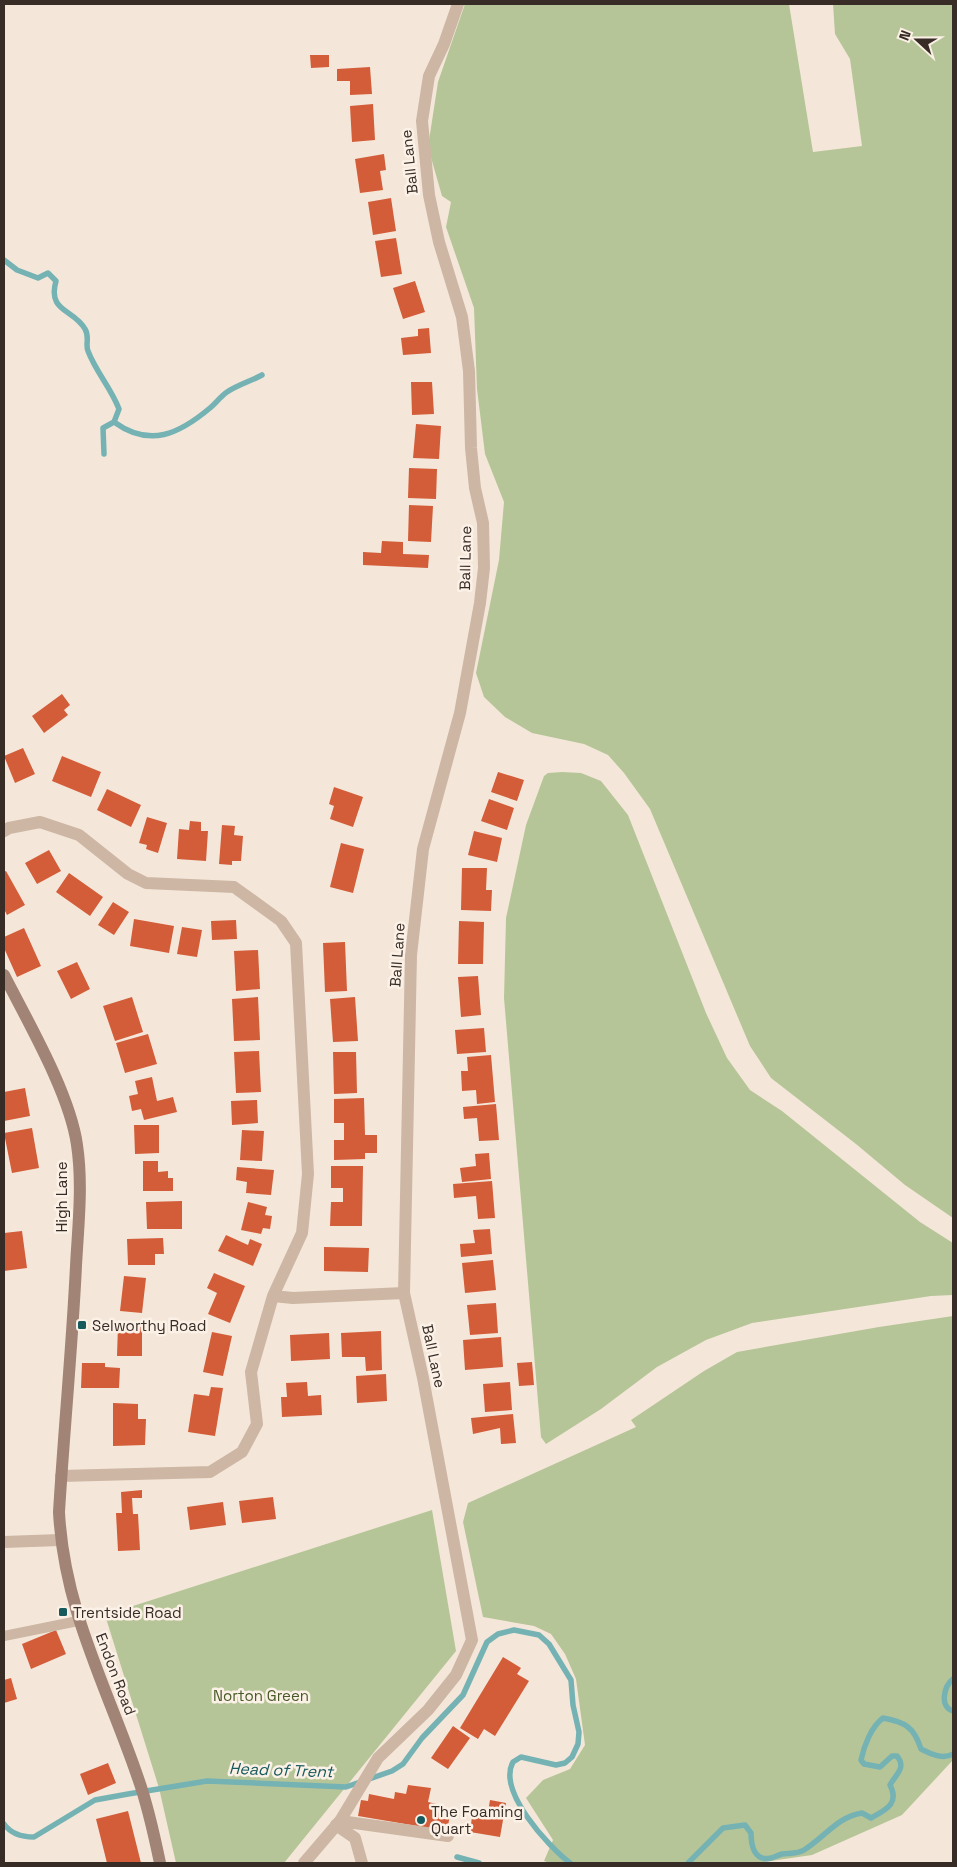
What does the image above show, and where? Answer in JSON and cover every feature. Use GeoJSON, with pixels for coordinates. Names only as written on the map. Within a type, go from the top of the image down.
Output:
{"type":"FeatureCollection","features":[{"type":"Feature","properties":{"kind":"main road","name":"High Lane"},"geometry":{"type":"LineString","coordinates":[[4,975],[53,1075],[68,1112],[77,1144],[80,1198],[66,1433]]}},
{"type":"Feature","properties":{"kind":"main road","name":"Endon Road"},"geometry":{"type":"LineString","coordinates":[[66,1433],[59,1512],[60,1540],[70,1591],[78,1621],[138,1777],[149,1812],[160,1863]]}},
{"type":"Feature","properties":{"kind":"street","name":"Ball Lane"},"geometry":{"type":"LineString","coordinates":[[304,1863],[338,1823],[378,1758],[428,1710],[456,1675],[472,1640],[423,1378],[404,1293],[411,955],[424,849],[460,713],[480,603],[484,568],[483,523],[474,480],[469,371],[462,317],[439,242],[429,195],[422,120],[429,76],[444,44],[458,4]]}},
{"type":"Feature","properties":{"kind":"street"},"geometry":{"type":"LineString","coordinates":[[4,831],[9,828],[40,822],[79,834],[128,874],[146,883],[234,888],[282,921],[296,943],[308,1174],[302,1233],[273,1296],[251,1372],[257,1424],[242,1452],[210,1472],[61,1476]]}},
{"type":"Feature","properties":{"kind":"street"},"geometry":{"type":"LineString","coordinates":[[273,1296],[293,1298],[404,1293]]}},
{"type":"Feature","properties":{"kind":"street"},"geometry":{"type":"LineString","coordinates":[[4,1542],[60,1540]]}},
{"type":"Feature","properties":{"kind":"street"},"geometry":{"type":"LineString","coordinates":[[338,1823],[448,1836]]}},
{"type":"Feature","properties":{"kind":"street"},"geometry":{"type":"LineString","coordinates":[[338,1823],[355,1838],[362,1863]]}},
{"type":"Feature","properties":{"kind":"lane"},"geometry":{"type":"LineString","coordinates":[[4,1636],[78,1621]]}},
{"type":"Feature","properties":{"kind":"green space"},"geometry":{"type":"Polygon","coordinates":[[[465,4],[789,4],[813,152],[862,146],[850,59],[835,34],[833,4],[953,4],[953,1218],[905,1185],[771,1078],[750,1046],[650,809],[624,773],[608,755],[584,744],[532,733],[505,717],[484,697],[476,673],[499,560],[504,502],[485,454],[477,389],[474,308],[446,227],[451,202],[442,196],[428,147],[438,82],[465,4]]]}},
{"type":"Feature","properties":{"kind":"green space"},"geometry":{"type":"Polygon","coordinates":[[[548,773],[581,773],[601,781],[628,815],[706,1013],[727,1058],[750,1090],[782,1111],[920,1222],[953,1243],[953,1295],[931,1296],[752,1323],[706,1340],[657,1367],[601,1409],[546,1444],[541,1437],[504,998],[506,918],[526,825],[544,776],[548,773]]]}},
{"type":"Feature","properties":{"kind":"green space"},"geometry":{"type":"Polygon","coordinates":[[[953,1316],[953,1760],[902,1815],[812,1855],[757,1863],[550,1863],[544,1861],[553,1840],[526,1798],[543,1780],[570,1769],[585,1745],[576,1679],[565,1654],[551,1634],[534,1626],[483,1617],[463,1522],[468,1503],[636,1427],[631,1420],[704,1371],[737,1352],[953,1316]]]}},
{"type":"Feature","properties":{"kind":"green space","name":"Norton Green"},"geometry":{"type":"Polygon","coordinates":[[[432,1510],[456,1651],[284,1863],[176,1863],[159,1788],[105,1615],[432,1510]]]}},
{"type":"Feature","properties":{"kind":"building"},"geometry":{"type":"Polygon","coordinates":[[[310,55],[329,55],[329,67],[311,68],[310,55]]]}},
{"type":"Feature","properties":{"kind":"building"},"geometry":{"type":"Polygon","coordinates":[[[370,67],[372,94],[350,95],[350,81],[337,81],[337,69],[370,67]]]}},
{"type":"Feature","properties":{"kind":"building"},"geometry":{"type":"Polygon","coordinates":[[[373,104],[375,140],[352,142],[350,106],[373,104]]]}},
{"type":"Feature","properties":{"kind":"building"},"geometry":{"type":"Polygon","coordinates":[[[384,154],[386,170],[380,171],[383,190],[360,193],[355,159],[384,154]]]}},
{"type":"Feature","properties":{"kind":"building"},"geometry":{"type":"Polygon","coordinates":[[[391,198],[396,231],[373,235],[368,202],[391,198]]]}},
{"type":"Feature","properties":{"kind":"building"},"geometry":{"type":"Polygon","coordinates":[[[396,238],[402,274],[381,277],[375,241],[396,238]]]}},
{"type":"Feature","properties":{"kind":"building"},"geometry":{"type":"Polygon","coordinates":[[[415,281],[425,312],[403,319],[393,288],[415,281]]]}},
{"type":"Feature","properties":{"kind":"building"},"geometry":{"type":"Polygon","coordinates":[[[429,328],[431,353],[403,355],[401,338],[418,336],[418,329],[429,328]]]}},
{"type":"Feature","properties":{"kind":"building"},"geometry":{"type":"Polygon","coordinates":[[[411,382],[432,382],[434,414],[412,415],[411,382]]]}},
{"type":"Feature","properties":{"kind":"building"},"geometry":{"type":"Polygon","coordinates":[[[416,424],[441,426],[439,459],[413,458],[416,424]]]}},
{"type":"Feature","properties":{"kind":"building"},"geometry":{"type":"Polygon","coordinates":[[[409,468],[437,469],[436,499],[408,498],[409,468]]]}},
{"type":"Feature","properties":{"kind":"building"},"geometry":{"type":"Polygon","coordinates":[[[409,505],[433,506],[431,542],[408,541],[409,505]]]}},
{"type":"Feature","properties":{"kind":"building"},"geometry":{"type":"Polygon","coordinates":[[[382,541],[403,542],[403,554],[429,555],[428,568],[363,565],[363,552],[381,553],[382,541]]]}},
{"type":"Feature","properties":{"kind":"building"},"geometry":{"type":"Polygon","coordinates":[[[62,694],[70,705],[64,710],[68,715],[44,733],[32,716],[62,694]]]}},
{"type":"Feature","properties":{"kind":"building"},"geometry":{"type":"Polygon","coordinates":[[[23,748],[35,774],[15,783],[4,756],[23,748]]]}},
{"type":"Feature","properties":{"kind":"building"},"geometry":{"type":"Polygon","coordinates":[[[62,756],[101,772],[91,797],[52,781],[62,756]]]}},
{"type":"Feature","properties":{"kind":"building"},"geometry":{"type":"Polygon","coordinates":[[[498,772],[524,780],[517,801],[491,792],[498,772]]]}},
{"type":"Feature","properties":{"kind":"building"},"geometry":{"type":"Polygon","coordinates":[[[334,787],[363,797],[353,827],[330,819],[334,806],[329,804],[334,787]]]}},
{"type":"Feature","properties":{"kind":"building"},"geometry":{"type":"Polygon","coordinates":[[[107,789],[141,805],[131,827],[97,810],[107,789]]]}},
{"type":"Feature","properties":{"kind":"building"},"geometry":{"type":"Polygon","coordinates":[[[489,799],[514,808],[507,830],[481,821],[489,799]]]}},
{"type":"Feature","properties":{"kind":"building"},"geometry":{"type":"Polygon","coordinates":[[[147,817],[167,823],[158,853],[146,849],[147,845],[139,843],[147,817]]]}},
{"type":"Feature","properties":{"kind":"building"},"geometry":{"type":"Polygon","coordinates":[[[190,821],[201,822],[201,831],[208,831],[206,861],[177,859],[179,829],[189,830],[190,821]]]}},
{"type":"Feature","properties":{"kind":"building"},"geometry":{"type":"Polygon","coordinates":[[[222,825],[235,826],[234,835],[243,836],[241,861],[232,861],[232,865],[219,864],[222,825]]]}},
{"type":"Feature","properties":{"kind":"building"},"geometry":{"type":"Polygon","coordinates":[[[474,831],[502,838],[497,862],[468,855],[474,831]]]}},
{"type":"Feature","properties":{"kind":"building"},"geometry":{"type":"Polygon","coordinates":[[[341,843],[364,849],[353,893],[330,887],[341,843]]]}},
{"type":"Feature","properties":{"kind":"building"},"geometry":{"type":"Polygon","coordinates":[[[49,850],[61,871],[37,884],[25,863],[49,850]]]}},
{"type":"Feature","properties":{"kind":"building"},"geometry":{"type":"Polygon","coordinates":[[[462,868],[487,868],[486,890],[492,890],[491,911],[461,910],[462,868]]]}},
{"type":"Feature","properties":{"kind":"building"},"geometry":{"type":"Polygon","coordinates":[[[6,871],[25,905],[7,915],[4,909],[4,872],[6,871]]]}},
{"type":"Feature","properties":{"kind":"building"},"geometry":{"type":"Polygon","coordinates":[[[69,873],[103,897],[90,916],[56,892],[69,873]]]}},
{"type":"Feature","properties":{"kind":"building"},"geometry":{"type":"Polygon","coordinates":[[[113,902],[129,912],[114,935],[98,925],[113,902]]]}},
{"type":"Feature","properties":{"kind":"building"},"geometry":{"type":"Polygon","coordinates":[[[134,919],[174,926],[169,953],[130,946],[134,919]]]}},
{"type":"Feature","properties":{"kind":"building"},"geometry":{"type":"Polygon","coordinates":[[[236,920],[237,939],[212,940],[211,921],[236,920]]]}},
{"type":"Feature","properties":{"kind":"building"},"geometry":{"type":"Polygon","coordinates":[[[459,921],[484,922],[483,964],[458,964],[459,921]]]}},
{"type":"Feature","properties":{"kind":"building"},"geometry":{"type":"Polygon","coordinates":[[[182,927],[202,930],[197,957],[177,954],[182,927]]]}},
{"type":"Feature","properties":{"kind":"building"},"geometry":{"type":"Polygon","coordinates":[[[24,928],[41,966],[17,977],[4,948],[4,937],[24,928]]]}},
{"type":"Feature","properties":{"kind":"building"},"geometry":{"type":"Polygon","coordinates":[[[345,942],[347,991],[325,992],[323,943],[345,942]]]}},
{"type":"Feature","properties":{"kind":"building"},"geometry":{"type":"Polygon","coordinates":[[[258,950],[260,989],[236,991],[234,951],[258,950]]]}},
{"type":"Feature","properties":{"kind":"building"},"geometry":{"type":"Polygon","coordinates":[[[77,962],[90,989],[71,999],[57,971],[77,962]]]}},
{"type":"Feature","properties":{"kind":"building"},"geometry":{"type":"Polygon","coordinates":[[[478,976],[481,1015],[461,1017],[458,977],[478,976]]]}},
{"type":"Feature","properties":{"kind":"building"},"geometry":{"type":"Polygon","coordinates":[[[132,997],[143,1032],[115,1041],[103,1006],[132,997]]]}},
{"type":"Feature","properties":{"kind":"building"},"geometry":{"type":"Polygon","coordinates":[[[258,997],[260,1040],[234,1041],[232,999],[258,997]]]}},
{"type":"Feature","properties":{"kind":"building"},"geometry":{"type":"Polygon","coordinates":[[[355,997],[358,1041],[333,1042],[330,999],[355,997]]]}},
{"type":"Feature","properties":{"kind":"building"},"geometry":{"type":"Polygon","coordinates":[[[484,1028],[486,1052],[457,1054],[455,1030],[484,1028]]]}},
{"type":"Feature","properties":{"kind":"building"},"geometry":{"type":"Polygon","coordinates":[[[148,1034],[157,1064],[125,1073],[116,1043],[148,1034]]]}},
{"type":"Feature","properties":{"kind":"building"},"geometry":{"type":"Polygon","coordinates":[[[259,1051],[261,1092],[236,1093],[234,1052],[259,1051]]]}},
{"type":"Feature","properties":{"kind":"building"},"geometry":{"type":"Polygon","coordinates":[[[333,1052],[356,1052],[357,1093],[334,1094],[333,1052]]]}},
{"type":"Feature","properties":{"kind":"building"},"geometry":{"type":"Polygon","coordinates":[[[491,1055],[495,1102],[477,1104],[476,1090],[462,1091],[461,1071],[468,1071],[467,1057],[491,1055]]]}},
{"type":"Feature","properties":{"kind":"building"},"geometry":{"type":"Polygon","coordinates":[[[152,1077],[157,1101],[173,1097],[177,1112],[144,1120],[141,1109],[132,1111],[129,1096],[138,1094],[135,1081],[152,1077]]]}},
{"type":"Feature","properties":{"kind":"building"},"geometry":{"type":"Polygon","coordinates":[[[25,1088],[30,1116],[4,1121],[4,1092],[25,1088]]]}},
{"type":"Feature","properties":{"kind":"building"},"geometry":{"type":"Polygon","coordinates":[[[364,1098],[365,1135],[377,1135],[377,1153],[365,1153],[365,1159],[334,1160],[334,1140],[344,1140],[344,1123],[334,1123],[334,1099],[364,1098]]]}},
{"type":"Feature","properties":{"kind":"building"},"geometry":{"type":"Polygon","coordinates":[[[257,1100],[258,1123],[232,1125],[231,1101],[257,1100]]]}},
{"type":"Feature","properties":{"kind":"building"},"geometry":{"type":"Polygon","coordinates":[[[496,1104],[499,1140],[479,1141],[477,1118],[464,1119],[463,1107],[496,1104]]]}},
{"type":"Feature","properties":{"kind":"building"},"geometry":{"type":"Polygon","coordinates":[[[134,1125],[159,1125],[159,1153],[135,1154],[134,1125]]]}},
{"type":"Feature","properties":{"kind":"building"},"geometry":{"type":"Polygon","coordinates":[[[32,1128],[39,1168],[12,1173],[4,1133],[32,1128]]]}},
{"type":"Feature","properties":{"kind":"building"},"geometry":{"type":"Polygon","coordinates":[[[242,1130],[264,1131],[262,1161],[240,1160],[242,1130]]]}},
{"type":"Feature","properties":{"kind":"building"},"geometry":{"type":"Polygon","coordinates":[[[489,1153],[491,1179],[462,1182],[460,1168],[476,1166],[475,1154],[489,1153]]]}},
{"type":"Feature","properties":{"kind":"building"},"geometry":{"type":"Polygon","coordinates":[[[143,1161],[158,1161],[158,1172],[168,1171],[168,1178],[173,1178],[173,1191],[143,1191],[143,1161]]]}},
{"type":"Feature","properties":{"kind":"building"},"geometry":{"type":"Polygon","coordinates":[[[331,1166],[363,1166],[362,1226],[330,1226],[331,1202],[343,1202],[343,1188],[331,1188],[331,1166]]]}},
{"type":"Feature","properties":{"kind":"building"},"geometry":{"type":"Polygon","coordinates":[[[237,1167],[274,1170],[271,1195],[246,1193],[247,1182],[236,1180],[237,1167]]]}},
{"type":"Feature","properties":{"kind":"building"},"geometry":{"type":"Polygon","coordinates":[[[492,1181],[495,1218],[478,1219],[476,1196],[454,1198],[453,1184],[492,1181]]]}},
{"type":"Feature","properties":{"kind":"building"},"geometry":{"type":"Polygon","coordinates":[[[182,1201],[182,1229],[147,1229],[146,1202],[182,1201]]]}},
{"type":"Feature","properties":{"kind":"building"},"geometry":{"type":"Polygon","coordinates":[[[248,1202],[267,1207],[265,1215],[272,1216],[270,1229],[263,1228],[261,1234],[241,1230],[248,1202]]]}},
{"type":"Feature","properties":{"kind":"building"},"geometry":{"type":"Polygon","coordinates":[[[490,1229],[492,1254],[461,1257],[460,1244],[475,1243],[473,1230],[490,1229]]]}},
{"type":"Feature","properties":{"kind":"building"},"geometry":{"type":"Polygon","coordinates":[[[22,1231],[27,1268],[4,1271],[4,1233],[22,1231]]]}},
{"type":"Feature","properties":{"kind":"building"},"geometry":{"type":"Polygon","coordinates":[[[226,1235],[248,1245],[250,1239],[262,1244],[253,1266],[218,1251],[226,1235]]]}},
{"type":"Feature","properties":{"kind":"building"},"geometry":{"type":"Polygon","coordinates":[[[163,1238],[164,1254],[155,1254],[155,1265],[128,1265],[127,1239],[163,1238]]]}},
{"type":"Feature","properties":{"kind":"building"},"geometry":{"type":"Polygon","coordinates":[[[324,1247],[369,1248],[368,1272],[324,1271],[324,1247]]]}},
{"type":"Feature","properties":{"kind":"building"},"geometry":{"type":"Polygon","coordinates":[[[493,1260],[496,1290],[465,1293],[462,1263],[493,1260]]]}},
{"type":"Feature","properties":{"kind":"building"},"geometry":{"type":"Polygon","coordinates":[[[214,1273],[245,1286],[230,1323],[208,1314],[217,1293],[207,1288],[214,1273]]]}},
{"type":"Feature","properties":{"kind":"building"},"geometry":{"type":"Polygon","coordinates":[[[124,1276],[146,1278],[142,1313],[120,1311],[124,1276]]]}},
{"type":"Feature","properties":{"kind":"building"},"geometry":{"type":"Polygon","coordinates":[[[496,1303],[498,1333],[470,1335],[467,1305],[496,1303]]]}},
{"type":"Feature","properties":{"kind":"building"},"geometry":{"type":"Polygon","coordinates":[[[118,1325],[142,1325],[142,1356],[117,1356],[118,1325]]]}},
{"type":"Feature","properties":{"kind":"building"},"geometry":{"type":"Polygon","coordinates":[[[381,1331],[382,1370],[366,1371],[365,1357],[342,1357],[341,1333],[381,1331]]]}},
{"type":"Feature","properties":{"kind":"building"},"geometry":{"type":"Polygon","coordinates":[[[212,1332],[232,1336],[223,1376],[203,1372],[212,1332]]]}},
{"type":"Feature","properties":{"kind":"building"},"geometry":{"type":"Polygon","coordinates":[[[329,1333],[330,1359],[291,1361],[290,1335],[329,1333]]]}},
{"type":"Feature","properties":{"kind":"building"},"geometry":{"type":"Polygon","coordinates":[[[501,1337],[503,1367],[465,1370],[463,1340],[501,1337]]]}},
{"type":"Feature","properties":{"kind":"building"},"geometry":{"type":"Polygon","coordinates":[[[532,1362],[534,1385],[519,1386],[517,1363],[532,1362]]]}},
{"type":"Feature","properties":{"kind":"building"},"geometry":{"type":"Polygon","coordinates":[[[82,1363],[105,1363],[105,1367],[120,1368],[119,1388],[81,1388],[82,1363]]]}},
{"type":"Feature","properties":{"kind":"building"},"geometry":{"type":"Polygon","coordinates":[[[386,1374],[387,1401],[357,1403],[356,1376],[386,1374]]]}},
{"type":"Feature","properties":{"kind":"building"},"geometry":{"type":"Polygon","coordinates":[[[307,1382],[308,1396],[321,1395],[322,1415],[282,1417],[281,1397],[287,1397],[286,1383],[307,1382]]]}},
{"type":"Feature","properties":{"kind":"building"},"geometry":{"type":"Polygon","coordinates":[[[510,1382],[512,1410],[485,1412],[483,1384],[510,1382]]]}},
{"type":"Feature","properties":{"kind":"building"},"geometry":{"type":"Polygon","coordinates":[[[211,1387],[223,1388],[215,1436],[188,1432],[194,1394],[209,1396],[211,1387]]]}},
{"type":"Feature","properties":{"kind":"building"},"geometry":{"type":"Polygon","coordinates":[[[113,1403],[138,1404],[138,1419],[146,1419],[145,1445],[113,1446],[113,1403]]]}},
{"type":"Feature","properties":{"kind":"building"},"geometry":{"type":"Polygon","coordinates":[[[513,1414],[516,1443],[501,1444],[500,1428],[473,1434],[471,1418],[513,1414]]]}},
{"type":"Feature","properties":{"kind":"building"},"geometry":{"type":"Polygon","coordinates":[[[142,1490],[142,1498],[132,1498],[133,1514],[138,1514],[140,1550],[118,1551],[116,1513],[122,1513],[121,1492],[142,1490]]]}},
{"type":"Feature","properties":{"kind":"building"},"geometry":{"type":"Polygon","coordinates":[[[273,1497],[276,1519],[242,1523],[239,1501],[273,1497]]]}},
{"type":"Feature","properties":{"kind":"building"},"geometry":{"type":"Polygon","coordinates":[[[223,1502],[226,1525],[190,1530],[187,1507],[223,1502]]]}},
{"type":"Feature","properties":{"kind":"building"},"geometry":{"type":"Polygon","coordinates":[[[56,1630],[66,1654],[31,1669],[22,1644],[56,1630]]]}},
{"type":"Feature","properties":{"kind":"building"},"geometry":{"type":"Polygon","coordinates":[[[503,1657],[521,1668],[517,1674],[529,1681],[495,1736],[484,1729],[478,1739],[460,1728],[503,1657]]]}},
{"type":"Feature","properties":{"kind":"building"},"geometry":{"type":"Polygon","coordinates":[[[11,1678],[17,1699],[4,1703],[4,1680],[11,1678]]]}},
{"type":"Feature","properties":{"kind":"building"},"geometry":{"type":"Polygon","coordinates":[[[453,1726],[470,1738],[448,1769],[431,1758],[453,1726]]]}},
{"type":"Feature","properties":{"kind":"building"},"geometry":{"type":"Polygon","coordinates":[[[108,1763],[116,1783],[88,1795],[80,1774],[108,1763]]]}},
{"type":"Feature","properties":{"kind":"building"},"geometry":{"type":"Polygon","coordinates":[[[408,1785],[431,1788],[428,1802],[437,1804],[435,1812],[450,1815],[447,1831],[358,1816],[361,1800],[368,1801],[369,1794],[394,1799],[395,1792],[406,1794],[408,1785]]]}},
{"type":"Feature","properties":{"kind":"building"},"geometry":{"type":"Polygon","coordinates":[[[490,1800],[506,1803],[500,1837],[470,1832],[472,1817],[476,1818],[477,1811],[488,1812],[490,1800]]]}},
{"type":"Feature","properties":{"kind":"building"},"geometry":{"type":"Polygon","coordinates":[[[128,1811],[141,1863],[107,1863],[96,1819],[128,1811]]]}},
{"type":"Feature","properties":{"kind":"waterway"},"geometry":{"type":"LineString","coordinates":[[4,260],[17,270],[38,278],[48,273],[56,281],[54,291],[58,305],[75,317],[85,329],[88,351],[119,409],[114,422],[103,428],[104,454]]}},
{"type":"Feature","properties":{"kind":"waterway"},"geometry":{"type":"LineString","coordinates":[[114,422],[127,430],[152,436],[175,431],[198,417],[231,390],[262,375]]}},
{"type":"Feature","properties":{"kind":"waterway","name":"Head of Trent"},"geometry":{"type":"LineString","coordinates":[[4,1824],[17,1834],[34,1837],[95,1800],[207,1781],[346,1787],[392,1771],[403,1764],[422,1738],[463,1695],[487,1642],[498,1634],[514,1630],[539,1635],[549,1644],[571,1680],[573,1705],[579,1732],[578,1744],[572,1757],[565,1763],[556,1765],[521,1757],[513,1762],[510,1774],[512,1788],[527,1817],[550,1844],[570,1863]]}},
{"type":"Feature","properties":{"kind":"waterway","name":"Head of Trent"},"geometry":{"type":"LineString","coordinates":[[953,1679],[947,1686],[944,1696],[946,1705],[953,1711]]}},
{"type":"Feature","properties":{"kind":"waterway","name":"Head of Trent"},"geometry":{"type":"LineString","coordinates":[[688,1863],[723,1828],[745,1825],[751,1833],[753,1847],[757,1855],[765,1859],[802,1851],[838,1823],[853,1815],[862,1813],[871,1818],[886,1809],[892,1802],[893,1792],[890,1785],[899,1771],[900,1760],[897,1756],[892,1756],[880,1767],[864,1764],[861,1760],[869,1737],[875,1726],[883,1718],[897,1721],[908,1727],[915,1735],[921,1749],[941,1756],[953,1754]]}},
{"type":"Feature","properties":{"kind":"waterway"},"geometry":{"type":"LineString","coordinates":[[457,1857],[479,1863]]}},
{"type":"Feature","properties":{"kind":"place","name":"Selworthy Road"},"geometry":{"type":"Point","coordinates":[82,1325]}},
{"type":"Feature","properties":{"kind":"place","name":"Trentside Road"},"geometry":{"type":"Point","coordinates":[63,1612]}},
{"type":"Feature","properties":{"kind":"place","name":"The Foaming Quart"},"geometry":{"type":"Point","coordinates":[421,1820]}}]}
